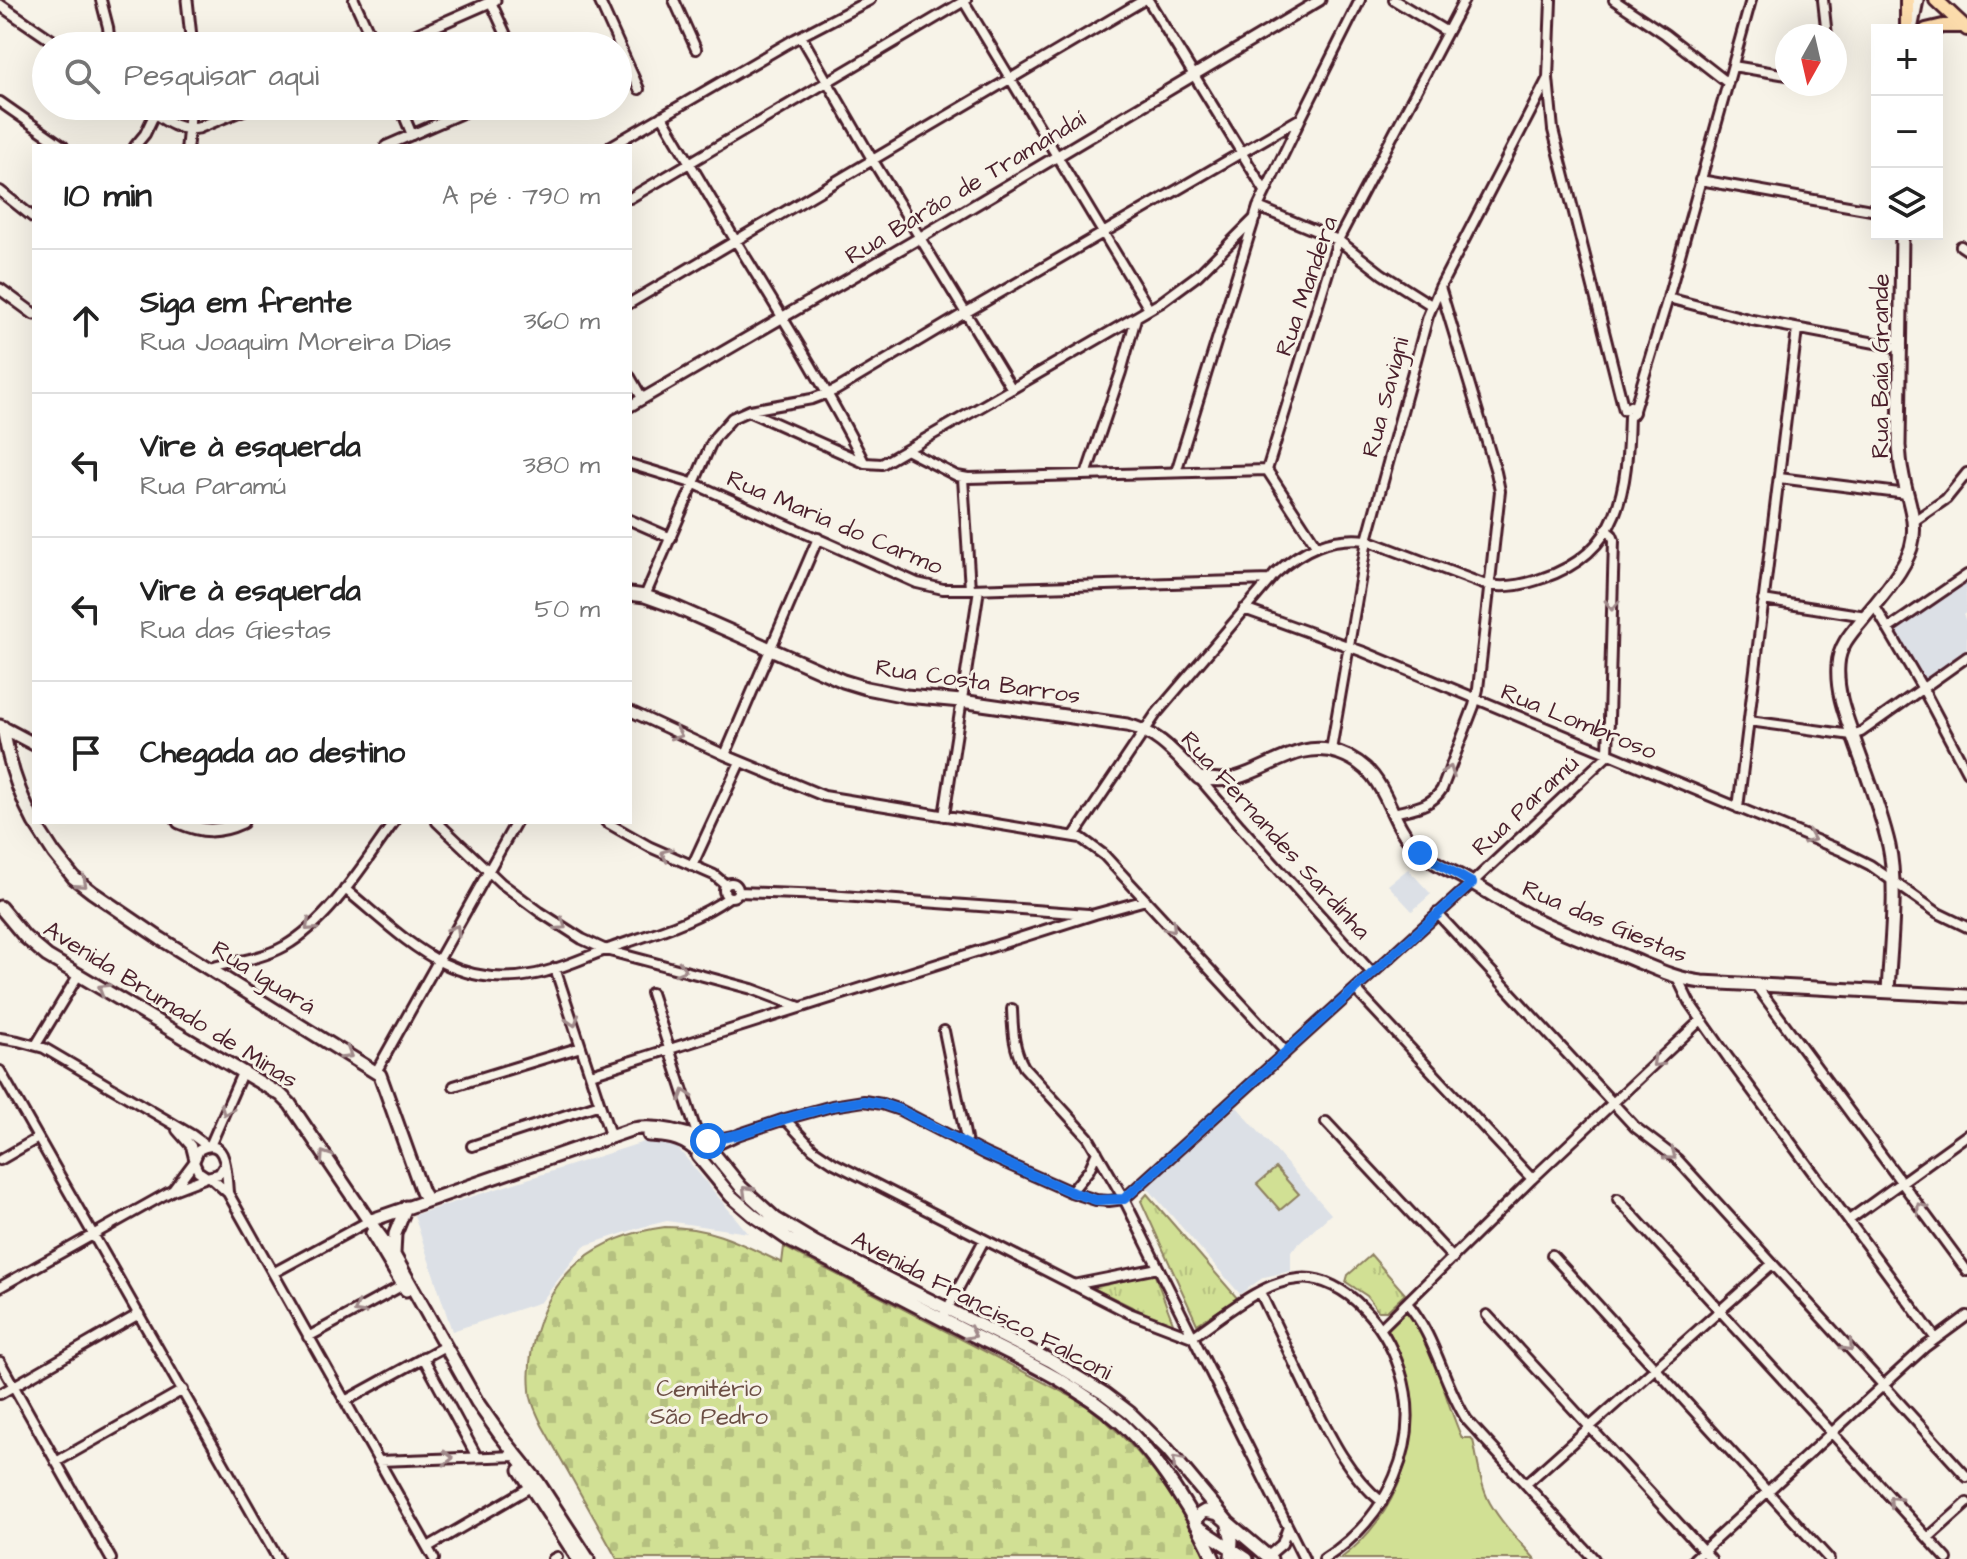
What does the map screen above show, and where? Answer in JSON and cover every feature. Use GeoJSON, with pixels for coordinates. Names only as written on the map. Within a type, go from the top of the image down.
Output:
{"type":"FeatureCollection","features":[{"type":"Feature","properties":{"kind":"highway"},"geometry":{"type":"LineString","coordinates":[[1907,0],[1909,24]]}},
{"type":"Feature","properties":{"kind":"highway"},"geometry":{"type":"LineString","coordinates":[[1936,0],[1965,28]]}},
{"type":"Feature","properties":{"kind":"highway"},"geometry":{"type":"LineString","coordinates":[[1943,27],[1965,28]]}},
{"type":"Feature","properties":{"kind":"main road"},"geometry":{"type":"LineString","coordinates":[[1911,24],[1917,0]]}},
{"type":"Feature","properties":{"kind":"main road","name":"Rua Baía Grande"},"geometry":{"type":"LineString","coordinates":[[1888,992],[1893,881],[1890,849],[1840,702],[1838,662],[1840,649],[1905,563],[1911,547],[1914,521],[1901,470],[1899,446],[1902,240]]}},
{"type":"Feature","properties":{"kind":"main road","name":"Rua Costa Barros"},"geometry":{"type":"LineString","coordinates":[[632,594],[687,611],[843,681],[866,688],[1145,729]]}},
{"type":"Feature","properties":{"kind":"main road"},"geometry":{"type":"LineString","coordinates":[[1,726],[32,743]]}},
{"type":"Feature","properties":{"kind":"main road","name":"Rua Iguará"},"geometry":{"type":"LineString","coordinates":[[1,726],[18,784],[32,817]]}},
{"type":"Feature","properties":{"kind":"main road","name":"Rua Fernandes Sardinha"},"geometry":{"type":"LineString","coordinates":[[1145,729],[1163,742],[1199,778]]}},
{"type":"Feature","properties":{"kind":"main road"},"geometry":{"type":"LineString","coordinates":[[1199,778],[1235,778],[1291,755],[1318,749],[1331,750]]}},
{"type":"Feature","properties":{"kind":"main road","name":"Rua das Giestas"},"geometry":{"type":"LineString","coordinates":[[1331,750],[1354,759],[1368,770],[1379,784],[1401,829],[1420,853],[1539,921],[1677,977],[1702,982],[1967,996]]}},
{"type":"Feature","properties":{"kind":"main road","name":"Rua Iguará"},"geometry":{"type":"LineString","coordinates":[[35,824],[74,878],[129,918],[376,1072]]}},
{"type":"Feature","properties":{"kind":"main road"},"geometry":{"type":"LineString","coordinates":[[185,824],[214,831],[237,824]]}},
{"type":"Feature","properties":{"kind":"main road","name":"Avenida Brumado de Minas"},"geometry":{"type":"LineString","coordinates":[[0,907],[34,946],[281,1095],[394,1255],[406,1283]]}},
{"type":"Feature","properties":{"kind":"main road"},"geometry":{"type":"LineString","coordinates":[[376,1072],[384,1083],[427,1200]]}},
{"type":"Feature","properties":{"kind":"main road"},"geometry":{"type":"LineString","coordinates":[[369,1221],[624,1134],[673,1137],[704,1146]]}},
{"type":"Feature","properties":{"kind":"main road","name":"Avenida Francisco Falconi"},"geometry":{"type":"LineString","coordinates":[[704,1146],[741,1187],[776,1219],[1047,1373],[1106,1411],[1124,1426],[1160,1470],[1196,1524],[1214,1559]]}},
{"type":"Feature","properties":{"kind":"main road"},"geometry":{"type":"LineString","coordinates":[[394,1255],[395,1234],[406,1207]]}},
{"type":"Feature","properties":{"kind":"main road","name":"Avenida Brumado de Minas"},"geometry":{"type":"LineString","coordinates":[[369,1221],[375,1238],[406,1283],[442,1347],[534,1484]]}},
{"type":"Feature","properties":{"kind":"main road","name":"Avenida Francisco Falconi"},"geometry":{"type":"LineString","coordinates":[[945,1314],[1051,1361],[1105,1394],[1150,1431],[1227,1521],[1270,1558]]}},
{"type":"Feature","properties":{"kind":"main road"},"geometry":{"type":"LineString","coordinates":[[534,1484],[578,1559]]}},
{"type":"Feature","properties":{"kind":"main road"},"geometry":{"type":"LineString","coordinates":[[534,1484],[588,1559]]}},
{"type":"Feature","properties":{"kind":"main road"},"geometry":{"type":"LineString","coordinates":[[1231,1554],[1227,1521],[1218,1514],[1205,1511],[1200,1514],[1196,1524],[1231,1554],[1247,1559]]}},
{"type":"Feature","properties":{"kind":"street"},"geometry":{"type":"LineString","coordinates":[[101,0],[109,32]]}},
{"type":"Feature","properties":{"kind":"street"},"geometry":{"type":"LineString","coordinates":[[187,0],[190,32]]}},
{"type":"Feature","properties":{"kind":"street"},"geometry":{"type":"LineString","coordinates":[[354,0],[369,32]]}},
{"type":"Feature","properties":{"kind":"street"},"geometry":{"type":"LineString","coordinates":[[599,0],[613,32]]}},
{"type":"Feature","properties":{"kind":"street"},"geometry":{"type":"LineString","coordinates":[[674,0],[696,49]]}},
{"type":"Feature","properties":{"kind":"street"},"geometry":{"type":"LineString","coordinates":[[614,144],[801,36],[870,0]]}},
{"type":"Feature","properties":{"kind":"street"},"geometry":{"type":"LineString","coordinates":[[632,197],[965,0],[1149,309]]}},
{"type":"Feature","properties":{"kind":"street"},"geometry":{"type":"LineString","coordinates":[[632,302],[1146,0],[1265,191]]}},
{"type":"Feature","properties":{"kind":"street","name":"Rua Barão de Tramandaí"},"geometry":{"type":"LineString","coordinates":[[632,405],[1320,0]]}},
{"type":"Feature","properties":{"kind":"street"},"geometry":{"type":"LineString","coordinates":[[1176,472],[1258,207],[1360,0]]}},
{"type":"Feature","properties":{"kind":"street"},"geometry":{"type":"LineString","coordinates":[[1394,0],[1447,32]]}},
{"type":"Feature","properties":{"kind":"street","name":"Rua Mandera"},"geometry":{"type":"LineString","coordinates":[[1267,470],[1338,240],[1464,0]]}},
{"type":"Feature","properties":{"kind":"street"},"geometry":{"type":"LineString","coordinates":[[1074,836],[1161,707],[1244,609],[1296,556],[1316,545],[1352,539],[1367,540],[1489,586],[1509,587],[1555,574],[1575,563],[1590,551],[1619,508],[1628,455],[1629,412],[1558,153],[1548,78],[1551,0]]}},
{"type":"Feature","properties":{"kind":"street"},"geometry":{"type":"LineString","coordinates":[[1614,0],[1665,34],[1728,83]]}},
{"type":"Feature","properties":{"kind":"street"},"geometry":{"type":"LineString","coordinates":[[1629,412],[1668,298],[1751,0]]}},
{"type":"Feature","properties":{"kind":"street"},"geometry":{"type":"LineString","coordinates":[[1823,0],[1826,24]]}},
{"type":"Feature","properties":{"kind":"street"},"geometry":{"type":"LineString","coordinates":[[422,32],[493,1],[505,32]]}},
{"type":"Feature","properties":{"kind":"street"},"geometry":{"type":"LineString","coordinates":[[0,5],[40,32]]}},
{"type":"Feature","properties":{"kind":"street"},"geometry":{"type":"LineString","coordinates":[[801,36],[1012,389]]}},
{"type":"Feature","properties":{"kind":"street"},"geometry":{"type":"LineString","coordinates":[[1733,66],[1775,73]]}},
{"type":"Feature","properties":{"kind":"street"},"geometry":{"type":"LineString","coordinates":[[632,73],[639,89]]}},
{"type":"Feature","properties":{"kind":"street","name":"Rua Savigni"},"geometry":{"type":"LineString","coordinates":[[1331,750],[1367,540],[1431,305],[1548,78]]}},
{"type":"Feature","properties":{"kind":"street"},"geometry":{"type":"LineString","coordinates":[[0,102],[60,144]]}},
{"type":"Feature","properties":{"kind":"street"},"geometry":{"type":"LineString","coordinates":[[662,116],[783,317],[865,463]]}},
{"type":"Feature","properties":{"kind":"street"},"geometry":{"type":"LineString","coordinates":[[645,596],[716,436],[732,418],[748,411],[828,394],[1301,118]]}},
{"type":"Feature","properties":{"kind":"street"},"geometry":{"type":"LineString","coordinates":[[137,144],[152,120]]}},
{"type":"Feature","properties":{"kind":"street"},"geometry":{"type":"LineString","coordinates":[[165,120],[189,130],[218,120]]}},
{"type":"Feature","properties":{"kind":"street"},"geometry":{"type":"LineString","coordinates":[[187,144],[190,120]]}},
{"type":"Feature","properties":{"kind":"street"},"geometry":{"type":"LineString","coordinates":[[406,120],[412,135]]}},
{"type":"Feature","properties":{"kind":"street"},"geometry":{"type":"LineString","coordinates":[[391,144],[446,120]]}},
{"type":"Feature","properties":{"kind":"street"},"geometry":{"type":"LineString","coordinates":[[1700,180],[1871,210]]}},
{"type":"Feature","properties":{"kind":"street"},"geometry":{"type":"LineString","coordinates":[[0,191],[32,216]]}},
{"type":"Feature","properties":{"kind":"street"},"geometry":{"type":"LineString","coordinates":[[1258,207],[1338,240],[1382,274],[1431,305]]}},
{"type":"Feature","properties":{"kind":"street"},"geometry":{"type":"LineString","coordinates":[[748,411],[865,463],[882,464],[1136,318],[1177,291],[1198,275],[1255,218]]}},
{"type":"Feature","properties":{"kind":"street"},"geometry":{"type":"LineString","coordinates":[[1394,813],[1437,799],[1476,700],[1500,491],[1440,287]]}},
{"type":"Feature","properties":{"kind":"street"},"geometry":{"type":"LineString","coordinates":[[0,289],[32,313]]}},
{"type":"Feature","properties":{"kind":"street"},"geometry":{"type":"LineString","coordinates":[[1668,298],[1797,329],[1902,348]]}},
{"type":"Feature","properties":{"kind":"street"},"geometry":{"type":"LineString","coordinates":[[1086,475],[1136,318]]}},
{"type":"Feature","properties":{"kind":"street"},"geometry":{"type":"LineString","coordinates":[[1738,808],[1797,329]]}},
{"type":"Feature","properties":{"kind":"street"},"geometry":{"type":"LineString","coordinates":[[632,380],[642,398]]}},
{"type":"Feature","properties":{"kind":"street"},"geometry":{"type":"LineString","coordinates":[[908,451],[963,478],[1267,470],[1316,545]]}},
{"type":"Feature","properties":{"kind":"street","name":"Rua Maria do Carmo"},"geometry":{"type":"LineString","coordinates":[[632,465],[695,484],[925,585],[943,589],[1270,580]]}},
{"type":"Feature","properties":{"kind":"street"},"geometry":{"type":"LineString","coordinates":[[1914,521],[1946,499],[1967,473]]}},
{"type":"Feature","properties":{"kind":"street"},"geometry":{"type":"LineString","coordinates":[[944,816],[974,589],[963,478]]}},
{"type":"Feature","properties":{"kind":"street"},"geometry":{"type":"LineString","coordinates":[[1779,478],[1907,494]]}},
{"type":"Feature","properties":{"kind":"street"},"geometry":{"type":"LineString","coordinates":[[632,521],[671,538]]}},
{"type":"Feature","properties":{"kind":"street","name":"Rua Paramú"},"geometry":{"type":"LineString","coordinates":[[1124,1199],[1608,755],[1614,540],[1606,530]]}},
{"type":"Feature","properties":{"kind":"street"},"geometry":{"type":"LineString","coordinates":[[725,755],[818,538]]}},
{"type":"Feature","properties":{"kind":"street"},"geometry":{"type":"LineString","coordinates":[[1888,629],[1967,575]]}},
{"type":"Feature","properties":{"kind":"street"},"geometry":{"type":"LineString","coordinates":[[1763,600],[1866,616]]}},
{"type":"Feature","properties":{"kind":"street"},"geometry":{"type":"LineString","coordinates":[[1874,605],[1967,772]]}},
{"type":"Feature","properties":{"kind":"street","name":"Rua Lombroso"},"geometry":{"type":"LineString","coordinates":[[1244,609],[1348,646],[1850,855],[1870,865],[1938,913],[1967,927]]}},
{"type":"Feature","properties":{"kind":"street"},"geometry":{"type":"LineString","coordinates":[[1749,721],[1852,735],[1861,732],[1967,657]]}},
{"type":"Feature","properties":{"kind":"street"},"geometry":{"type":"LineString","coordinates":[[632,712],[740,762],[824,796],[1074,836],[1091,844],[1286,1052]]}},
{"type":"Feature","properties":{"kind":"street"},"geometry":{"type":"LineString","coordinates":[[692,866],[740,762]]}},
{"type":"Feature","properties":{"kind":"street","name":"Rua Fernandes Sardinha"},"geometry":{"type":"LineString","coordinates":[[1199,778],[1372,973]]}},
{"type":"Feature","properties":{"kind":"street"},"geometry":{"type":"LineString","coordinates":[[208,968],[269,953],[284,946],[320,918],[393,824]]}},
{"type":"Feature","properties":{"kind":"street"},"geometry":{"type":"LineString","coordinates":[[439,824],[489,873],[582,939],[606,950],[752,989],[800,1008]]}},
{"type":"Feature","properties":{"kind":"street"},"geometry":{"type":"LineString","coordinates":[[376,1072],[515,824]]}},
{"type":"Feature","properties":{"kind":"street"},"geometry":{"type":"LineString","coordinates":[[610,824],[650,847],[714,875],[726,885],[734,884],[738,892]]}},
{"type":"Feature","properties":{"kind":"street"},"geometry":{"type":"LineString","coordinates":[[726,885],[724,891],[729,897]]}},
{"type":"Feature","properties":{"kind":"street"},"geometry":{"type":"LineString","coordinates":[[345,889],[436,961],[492,978],[524,976],[555,968],[660,930],[716,906],[738,892],[828,895],[1095,914]]}},
{"type":"Feature","properties":{"kind":"street"},"geometry":{"type":"LineString","coordinates":[[591,1074],[1146,900]]}},
{"type":"Feature","properties":{"kind":"street"},"geometry":{"type":"LineString","coordinates":[[1040,909],[1046,930]]}},
{"type":"Feature","properties":{"kind":"street"},"geometry":{"type":"LineString","coordinates":[[1437,913],[1613,1105],[1645,1137],[1677,1159],[1967,1477]]}},
{"type":"Feature","properties":{"kind":"street"},"geometry":{"type":"LineString","coordinates":[[555,968],[611,1138]]}},
{"type":"Feature","properties":{"kind":"street"},"geometry":{"type":"LineString","coordinates":[[36,1045],[79,974]]}},
{"type":"Feature","properties":{"kind":"street"},"geometry":{"type":"LineString","coordinates":[[1677,977],[1684,995],[1701,1020],[1936,1339]]}},
{"type":"Feature","properties":{"kind":"street"},"geometry":{"type":"LineString","coordinates":[[1755,984],[1967,1271]]}},
{"type":"Feature","properties":{"kind":"street"},"geometry":{"type":"LineString","coordinates":[[1355,989],[1532,1179]]}},
{"type":"Feature","properties":{"kind":"street"},"geometry":{"type":"LineString","coordinates":[[651,993],[695,1128],[704,1146],[785,1119],[864,1101],[900,1110],[1071,1192],[1096,1200],[1124,1199]]}},
{"type":"Feature","properties":{"kind":"street"},"geometry":{"type":"LineString","coordinates":[[1012,1009],[1018,1057],[1077,1124],[1124,1199],[1304,1559]]}},
{"type":"Feature","properties":{"kind":"street"},"geometry":{"type":"LineString","coordinates":[[1381,1328],[1532,1179],[1701,1020]]}},
{"type":"Feature","properties":{"kind":"street"},"geometry":{"type":"LineString","coordinates":[[944,1031],[967,1144]]}},
{"type":"Feature","properties":{"kind":"street"},"geometry":{"type":"LineString","coordinates":[[0,1038],[36,1045],[54,1054],[216,1148],[224,1155],[228,1193]]}},
{"type":"Feature","properties":{"kind":"street"},"geometry":{"type":"LineString","coordinates":[[454,1086],[581,1047]]}},
{"type":"Feature","properties":{"kind":"street"},"geometry":{"type":"LineString","coordinates":[[0,1071],[278,1559]]}},
{"type":"Feature","properties":{"kind":"street"},"geometry":{"type":"LineString","coordinates":[[173,1190],[199,1150],[209,1146],[242,1073]]}},
{"type":"Feature","properties":{"kind":"street"},"geometry":{"type":"LineString","coordinates":[[472,1146],[600,1104]]}},
{"type":"Feature","properties":{"kind":"street"},"geometry":{"type":"LineString","coordinates":[[785,1119],[813,1149],[834,1163],[1129,1313],[1192,1337]]}},
{"type":"Feature","properties":{"kind":"street"},"geometry":{"type":"LineString","coordinates":[[1326,1122],[1453,1258]]}},
{"type":"Feature","properties":{"kind":"street"},"geometry":{"type":"LineString","coordinates":[[170,1123],[191,1146],[198,1171],[228,1193],[434,1559]]}},
{"type":"Feature","properties":{"kind":"street"},"geometry":{"type":"LineString","coordinates":[[1849,1220],[1967,1135]]}},
{"type":"Feature","properties":{"kind":"street"},"geometry":{"type":"LineString","coordinates":[[0,1160],[38,1138]]}},
{"type":"Feature","properties":{"kind":"street"},"geometry":{"type":"LineString","coordinates":[[1071,1192],[1089,1170],[1097,1152]]}},
{"type":"Feature","properties":{"kind":"street"},"geometry":{"type":"LineString","coordinates":[[0,1287],[173,1190],[219,1174],[225,1166]]}},
{"type":"Feature","properties":{"kind":"street"},"geometry":{"type":"LineString","coordinates":[[1618,1199],[1947,1559]]}},
{"type":"Feature","properties":{"kind":"street"},"geometry":{"type":"LineString","coordinates":[[273,1273],[369,1221]]}},
{"type":"Feature","properties":{"kind":"street"},"geometry":{"type":"LineString","coordinates":[[945,1314],[984,1240]]}},
{"type":"Feature","properties":{"kind":"street"},"geometry":{"type":"LineString","coordinates":[[1552,1255],[1829,1559]]}},
{"type":"Feature","properties":{"kind":"street"},"geometry":{"type":"LineString","coordinates":[[1526,1484],[1772,1264]]}},
{"type":"Feature","properties":{"kind":"street"},"geometry":{"type":"LineString","coordinates":[[1073,1285],[1158,1268]]}},
{"type":"Feature","properties":{"kind":"street"},"geometry":{"type":"LineString","coordinates":[[1192,1337],[1260,1292],[1302,1278],[1340,1289],[1354,1298],[1381,1328],[1394,1352],[1404,1382],[1408,1418],[1403,1455],[1382,1502],[1365,1525],[1324,1559]]}},
{"type":"Feature","properties":{"kind":"street"},"geometry":{"type":"LineString","coordinates":[[308,1337],[406,1283]]}},
{"type":"Feature","properties":{"kind":"street"},"geometry":{"type":"LineString","coordinates":[[1260,1292],[1332,1440],[1362,1484],[1382,1502]]}},
{"type":"Feature","properties":{"kind":"street"},"geometry":{"type":"LineString","coordinates":[[1407,1303],[1426,1332],[1467,1420],[1594,1559]]}},
{"type":"Feature","properties":{"kind":"street"},"geometry":{"type":"LineString","coordinates":[[0,1394],[139,1314]]}},
{"type":"Feature","properties":{"kind":"street"},"geometry":{"type":"LineString","coordinates":[[1487,1315],[1711,1559]]}},
{"type":"Feature","properties":{"kind":"street"},"geometry":{"type":"LineString","coordinates":[[1694,1559],[1883,1385],[1967,1316]]}},
{"type":"Feature","properties":{"kind":"street"},"geometry":{"type":"LineString","coordinates":[[345,1401],[442,1347]]}},
{"type":"Feature","properties":{"kind":"street"},"geometry":{"type":"LineString","coordinates":[[423,1357],[477,1457]]}},
{"type":"Feature","properties":{"kind":"street"},"geometry":{"type":"LineString","coordinates":[[0,1362],[111,1559]]}},
{"type":"Feature","properties":{"kind":"street"},"geometry":{"type":"LineString","coordinates":[[56,1462],[183,1390]]}},
{"type":"Feature","properties":{"kind":"street"},"geometry":{"type":"LineString","coordinates":[[379,1461],[514,1456]]}},
{"type":"Feature","properties":{"kind":"street"},"geometry":{"type":"LineString","coordinates":[[428,1547],[534,1484]]}},
{"type":"Feature","properties":{"kind":"street"},"geometry":{"type":"LineString","coordinates":[[1928,1538],[1967,1503]]}},
{"type":"Feature","properties":{"kind":"street"},"geometry":{"type":"LineString","coordinates":[[1270,1558],[1282,1544],[1288,1527]]}},
{"type":"Feature","properties":{"kind":"street"},"geometry":{"type":"LineString","coordinates":[[1282,1544],[1299,1549]]}},
{"type":"Feature","properties":{"kind":"shaded area"},"geometry":{"type":"Polygon","coordinates":[[[1966,581],[1967,612],[1963,615],[1967,622],[1967,649],[1925,681],[1894,631],[1966,581]]]}},
{"type":"Feature","properties":{"kind":"shaded area"},"geometry":{"type":"Polygon","coordinates":[[[1408,869],[1431,894],[1412,911],[1388,885],[1408,869]]]}},
{"type":"Feature","properties":{"kind":"shaded area"},"geometry":{"type":"Polygon","coordinates":[[[1237,1107],[1331,1214],[1291,1251],[1291,1271],[1264,1277],[1240,1294],[1146,1186],[1237,1107]]]}},
{"type":"Feature","properties":{"kind":"shaded area"},"geometry":{"type":"Polygon","coordinates":[[[650,1140],[677,1147],[748,1233],[667,1221],[584,1246],[541,1302],[452,1331],[414,1215],[650,1140]]]}},
{"type":"Feature","properties":{"kind":"green space"},"geometry":{"type":"Polygon","coordinates":[[[1276,1168],[1299,1194],[1280,1210],[1257,1184],[1276,1168]]]}},
{"type":"Feature","properties":{"kind":"green space"},"geometry":{"type":"Polygon","coordinates":[[[1147,1194],[1238,1299],[1197,1324],[1141,1201],[1147,1194]]]}},
{"type":"Feature","properties":{"kind":"green space","name":"Cemitério São Pedro"},"geometry":{"type":"Polygon","coordinates":[[[665,1227],[712,1233],[782,1263],[784,1247],[1078,1400],[1120,1434],[1153,1471],[1209,1559],[617,1559],[534,1408],[530,1390],[531,1355],[547,1303],[567,1273],[599,1248],[620,1238],[665,1227]]]}},
{"type":"Feature","properties":{"kind":"green space"},"geometry":{"type":"Polygon","coordinates":[[[1371,1255],[1405,1294],[1387,1311],[1378,1311],[1367,1296],[1346,1282],[1348,1275],[1371,1255]]]}},
{"type":"Feature","properties":{"kind":"green space"},"geometry":{"type":"Polygon","coordinates":[[[1154,1273],[1175,1328],[1093,1288],[1154,1273]]]}},
{"type":"Feature","properties":{"kind":"green space"},"geometry":{"type":"Polygon","coordinates":[[[1406,1310],[1430,1351],[1462,1438],[1473,1440],[1490,1503],[1535,1559],[1340,1559],[1360,1542],[1392,1498],[1410,1447],[1413,1420],[1411,1393],[1405,1367],[1387,1327],[1406,1310]]]}},
{"type":"Feature","properties":{"kind":"route"},"geometry":{"type":"LineString","coordinates":[[708,1141],[832,1106],[864,1101],[900,1110],[985,1154],[1071,1192],[1096,1200],[1124,1199],[1472,883],[1420,853]]}}]}
